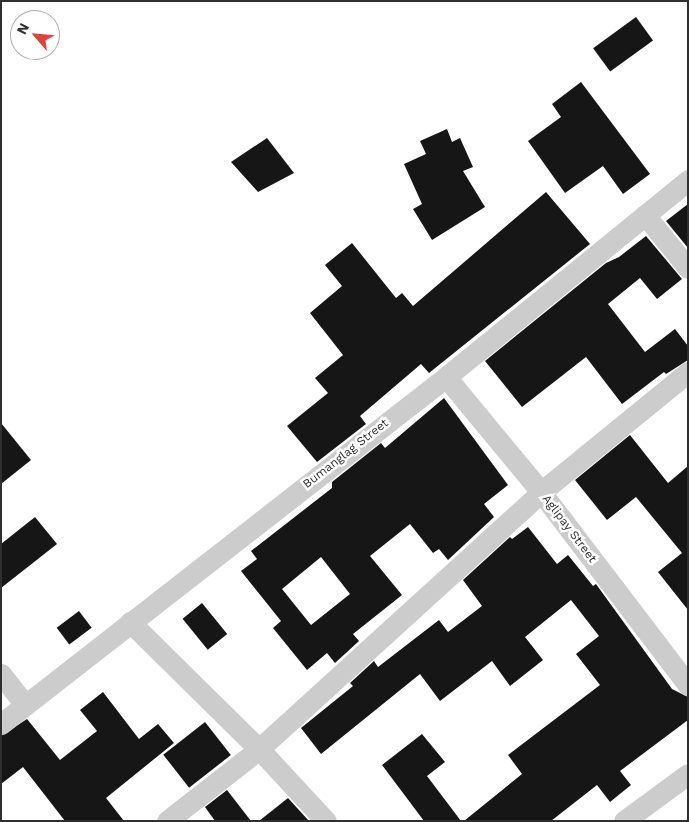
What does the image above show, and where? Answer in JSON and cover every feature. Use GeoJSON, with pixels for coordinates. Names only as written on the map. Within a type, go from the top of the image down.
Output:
{"type":"FeatureCollection","features":[{"type":"Feature","properties":{"kind":"street","name":"Bumanglag Street"},"geometry":{"type":"LineString","coordinates":[[1,724],[446,377],[688,180]]}},
{"type":"Feature","properties":{"kind":"street"},"geometry":{"type":"LineString","coordinates":[[645,215],[688,268]]}},
{"type":"Feature","properties":{"kind":"street"},"geometry":{"type":"LineString","coordinates":[[167,821],[259,749],[540,492],[688,372]]}},
{"type":"Feature","properties":{"kind":"street","name":"Aglipay Street"},"geometry":{"type":"LineString","coordinates":[[446,377],[540,492],[688,685]]}},
{"type":"Feature","properties":{"kind":"street"},"geometry":{"type":"LineString","coordinates":[[130,622],[259,749],[326,821]]}},
{"type":"Feature","properties":{"kind":"street"},"geometry":{"type":"LineString","coordinates":[[1,674],[26,705]]}},
{"type":"Feature","properties":{"kind":"street"},"geometry":{"type":"LineString","coordinates":[[624,821],[688,774]]}},
{"type":"Feature","properties":{"kind":"building"},"geometry":{"type":"Polygon","coordinates":[[[636,17],[653,40],[610,72],[593,48],[636,17]]]}},
{"type":"Feature","properties":{"kind":"building"},"geometry":{"type":"Polygon","coordinates":[[[581,82],[650,174],[623,194],[603,166],[565,193],[528,141],[561,117],[552,104],[581,82]]]}},
{"type":"Feature","properties":{"kind":"building"},"geometry":{"type":"Polygon","coordinates":[[[447,129],[452,142],[460,138],[473,167],[463,171],[485,207],[432,240],[413,209],[422,204],[404,164],[426,154],[420,141],[447,129]]]}},
{"type":"Feature","properties":{"kind":"building"},"geometry":{"type":"Polygon","coordinates":[[[267,138],[294,173],[258,192],[231,162],[267,138]]]}},
{"type":"Feature","properties":{"kind":"building"},"geometry":{"type":"Polygon","coordinates":[[[546,192],[590,244],[429,373],[421,364],[360,416],[366,424],[317,462],[287,426],[328,393],[315,378],[343,355],[310,313],[342,286],[325,265],[352,243],[396,298],[402,293],[413,306],[546,192]]]}},
{"type":"Feature","properties":{"kind":"building"},"geometry":{"type":"Polygon","coordinates":[[[688,204],[688,248],[666,221],[688,204]]]}},
{"type":"Feature","properties":{"kind":"building"},"geometry":{"type":"Polygon","coordinates":[[[646,236],[682,279],[657,299],[640,278],[608,304],[645,352],[675,329],[688,346],[688,360],[666,374],[664,372],[622,404],[586,357],[522,407],[485,361],[606,263],[619,257],[646,236]]]}},
{"type":"Feature","properties":{"kind":"building"},"geometry":{"type":"Polygon","coordinates":[[[444,398],[508,485],[484,504],[494,517],[448,560],[439,549],[433,553],[410,524],[370,556],[402,595],[353,634],[359,641],[335,663],[327,653],[307,670],[273,628],[281,621],[241,571],[257,559],[251,551],[332,488],[332,482],[381,443],[385,448],[444,398]],[[321,557],[282,589],[311,625],[350,594],[321,557]]]}},
{"type":"Feature","properties":{"kind":"building"},"geometry":{"type":"Polygon","coordinates":[[[1,423],[31,460],[1,484],[1,423]]]}},
{"type":"Feature","properties":{"kind":"building"},"geometry":{"type":"Polygon","coordinates":[[[630,435],[668,483],[688,466],[688,610],[658,572],[682,553],[636,497],[607,520],[575,480],[630,435]]]}},
{"type":"Feature","properties":{"kind":"building"},"geometry":{"type":"Polygon","coordinates":[[[35,517],[57,544],[1,588],[1,544],[35,517]]]}},
{"type":"Feature","properties":{"kind":"building"},"geometry":{"type":"Polygon","coordinates":[[[528,527],[557,564],[568,555],[593,586],[596,584],[672,689],[688,697],[688,720],[620,771],[631,785],[610,802],[597,785],[551,821],[464,821],[522,774],[508,755],[600,685],[576,654],[599,636],[571,600],[525,637],[543,660],[510,686],[492,661],[440,701],[420,674],[321,754],[301,728],[353,686],[350,683],[374,661],[378,667],[439,620],[448,632],[482,606],[463,580],[510,537],[512,539],[528,527]]]}},
{"type":"Feature","properties":{"kind":"building"},"geometry":{"type":"Polygon","coordinates":[[[202,603],[227,634],[208,650],[183,619],[202,603]]]}},
{"type":"Feature","properties":{"kind":"building"},"geometry":{"type":"Polygon","coordinates":[[[79,611],[92,628],[69,645],[57,628],[79,611]]]}},
{"type":"Feature","properties":{"kind":"building"},"geometry":{"type":"Polygon","coordinates":[[[103,692],[139,739],[158,724],[174,743],[106,798],[124,821],[65,821],[23,767],[1,784],[1,736],[27,719],[60,760],[97,731],[80,710],[103,692]]]}},
{"type":"Feature","properties":{"kind":"building"},"geometry":{"type":"Polygon","coordinates":[[[205,722],[231,755],[189,788],[163,755],[205,722]]]}},
{"type":"Feature","properties":{"kind":"building"},"geometry":{"type":"Polygon","coordinates":[[[422,734],[445,762],[427,776],[461,821],[424,821],[382,765],[422,734]]]}},
{"type":"Feature","properties":{"kind":"building"},"geometry":{"type":"Polygon","coordinates":[[[227,790],[251,821],[215,821],[205,807],[227,790]]]}},
{"type":"Feature","properties":{"kind":"building"},"geometry":{"type":"Polygon","coordinates":[[[288,798],[309,821],[259,821],[288,798]]]}}]}
